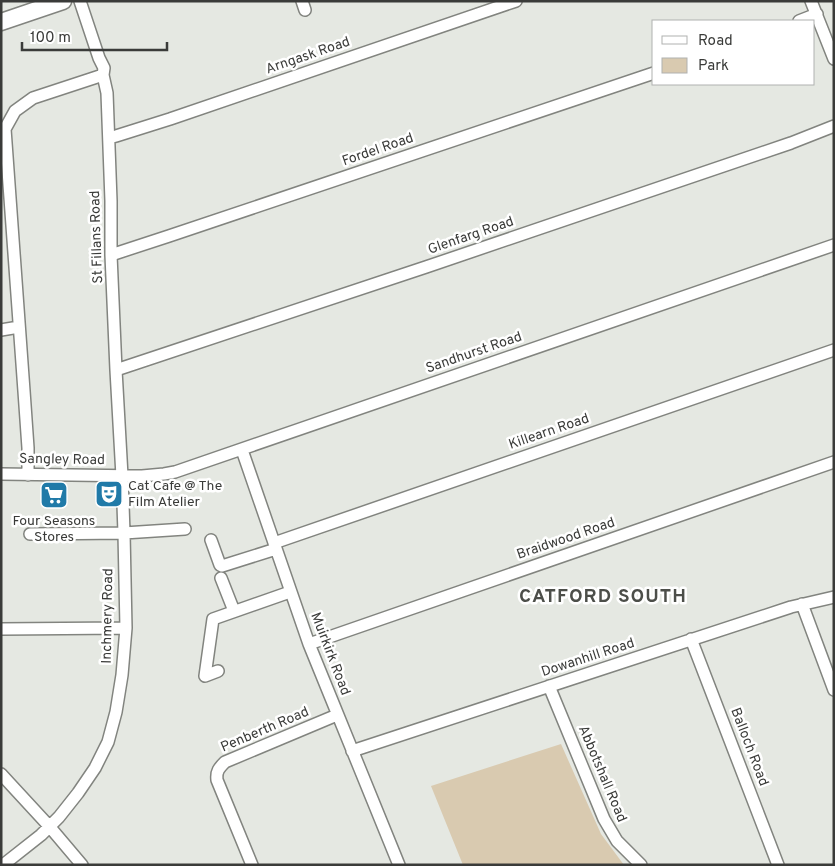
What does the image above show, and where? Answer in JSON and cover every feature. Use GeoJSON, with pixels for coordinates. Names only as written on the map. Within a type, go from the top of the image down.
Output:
{"type":"FeatureCollection","features":[{"type":"Feature","properties":{"kind":"highway"},"geometry":{"type":"LineString","coordinates":[[1,22],[63,1]]}},
{"type":"Feature","properties":{"kind":"street","name":"St Fillans Road"},"geometry":{"type":"LineString","coordinates":[[80,1],[104,68],[103,75],[107,93],[111,255],[122,476]]}},
{"type":"Feature","properties":{"kind":"street","name":"Arngask Road"},"geometry":{"type":"LineString","coordinates":[[108,138],[170,119],[516,1]]}},
{"type":"Feature","properties":{"kind":"street"},"geometry":{"type":"LineString","coordinates":[[812,1],[834,60]]}},
{"type":"Feature","properties":{"kind":"street"},"geometry":{"type":"LineString","coordinates":[[801,20],[816,14]]}},
{"type":"Feature","properties":{"kind":"street","name":"Fordel Road"},"geometry":{"type":"LineString","coordinates":[[111,255],[652,74]]}},
{"type":"Feature","properties":{"kind":"street"},"geometry":{"type":"LineString","coordinates":[[28,474],[19,327],[7,231],[3,130],[15,111],[33,98],[103,75]]}},
{"type":"Feature","properties":{"kind":"street","name":"Glenfarg Road"},"geometry":{"type":"LineString","coordinates":[[116,370],[782,146],[834,126]]}},
{"type":"Feature","properties":{"kind":"street","name":"Sandhurst Road"},"geometry":{"type":"LineString","coordinates":[[122,476],[170,473],[242,450],[834,245]]}},
{"type":"Feature","properties":{"kind":"street"},"geometry":{"type":"LineString","coordinates":[[1,330],[19,327]]}},
{"type":"Feature","properties":{"kind":"street","name":"Killearn Road"},"geometry":{"type":"LineString","coordinates":[[211,540],[222,566],[834,350]]}},
{"type":"Feature","properties":{"kind":"street","name":"Muirkirk Road"},"geometry":{"type":"LineString","coordinates":[[242,450],[309,644],[399,865]]}},
{"type":"Feature","properties":{"kind":"street","name":"Braidwood Road"},"geometry":{"type":"LineString","coordinates":[[309,644],[834,462]]}},
{"type":"Feature","properties":{"kind":"street","name":"Sangley Road"},"geometry":{"type":"LineString","coordinates":[[1,474],[122,476]]}},
{"type":"Feature","properties":{"kind":"street","name":"Inchmery Road"},"geometry":{"type":"LineString","coordinates":[[3,865],[41,835],[59,817],[95,768],[108,742],[116,712],[122,675],[126,628],[122,476]]}},
{"type":"Feature","properties":{"kind":"street"},"geometry":{"type":"LineString","coordinates":[[30,534],[124,533],[184,529]]}},
{"type":"Feature","properties":{"kind":"street"},"geometry":{"type":"LineString","coordinates":[[221,578],[234,611]]}},
{"type":"Feature","properties":{"kind":"street"},"geometry":{"type":"LineString","coordinates":[[218,670],[205,676],[213,619],[290,592]]}},
{"type":"Feature","properties":{"kind":"street","name":"Dowanhill Road"},"geometry":{"type":"LineString","coordinates":[[352,751],[691,639],[802,604],[834,597]]}},
{"type":"Feature","properties":{"kind":"street"},"geometry":{"type":"LineString","coordinates":[[802,604],[834,690]]}},
{"type":"Feature","properties":{"kind":"street"},"geometry":{"type":"LineString","coordinates":[[1,629],[126,628]]}},
{"type":"Feature","properties":{"kind":"street","name":"Balloch Road"},"geometry":{"type":"LineString","coordinates":[[691,639],[778,865]]}},
{"type":"Feature","properties":{"kind":"street","name":"Abbotshall Road"},"geometry":{"type":"LineString","coordinates":[[549,686],[604,819],[617,841],[641,865]]}},
{"type":"Feature","properties":{"kind":"street","name":"Penberth Road"},"geometry":{"type":"LineString","coordinates":[[252,865],[217,780],[219,767],[226,762],[337,715]]}},
{"type":"Feature","properties":{"kind":"street"},"geometry":{"type":"LineString","coordinates":[[1,774],[82,865]]}},
{"type":"Feature","properties":{"kind":"green space"},"geometry":{"type":"Polygon","coordinates":[[[561,744],[601,834],[624,865],[463,865],[431,786],[561,744]]]}},
{"type":"Feature","properties":{"kind":"place","name":"Cat Cafe @ The Film Atelier"},"geometry":{"type":"Point","coordinates":[109,494]}},
{"type":"Feature","properties":{"kind":"place","name":"Four Seasons Stores"},"geometry":{"type":"Point","coordinates":[54,495]}},
{"type":"Feature","properties":{"kind":"district","name":"CATFORD SOUTH"},"geometry":{"type":"Point","coordinates":[603,597]}}]}
